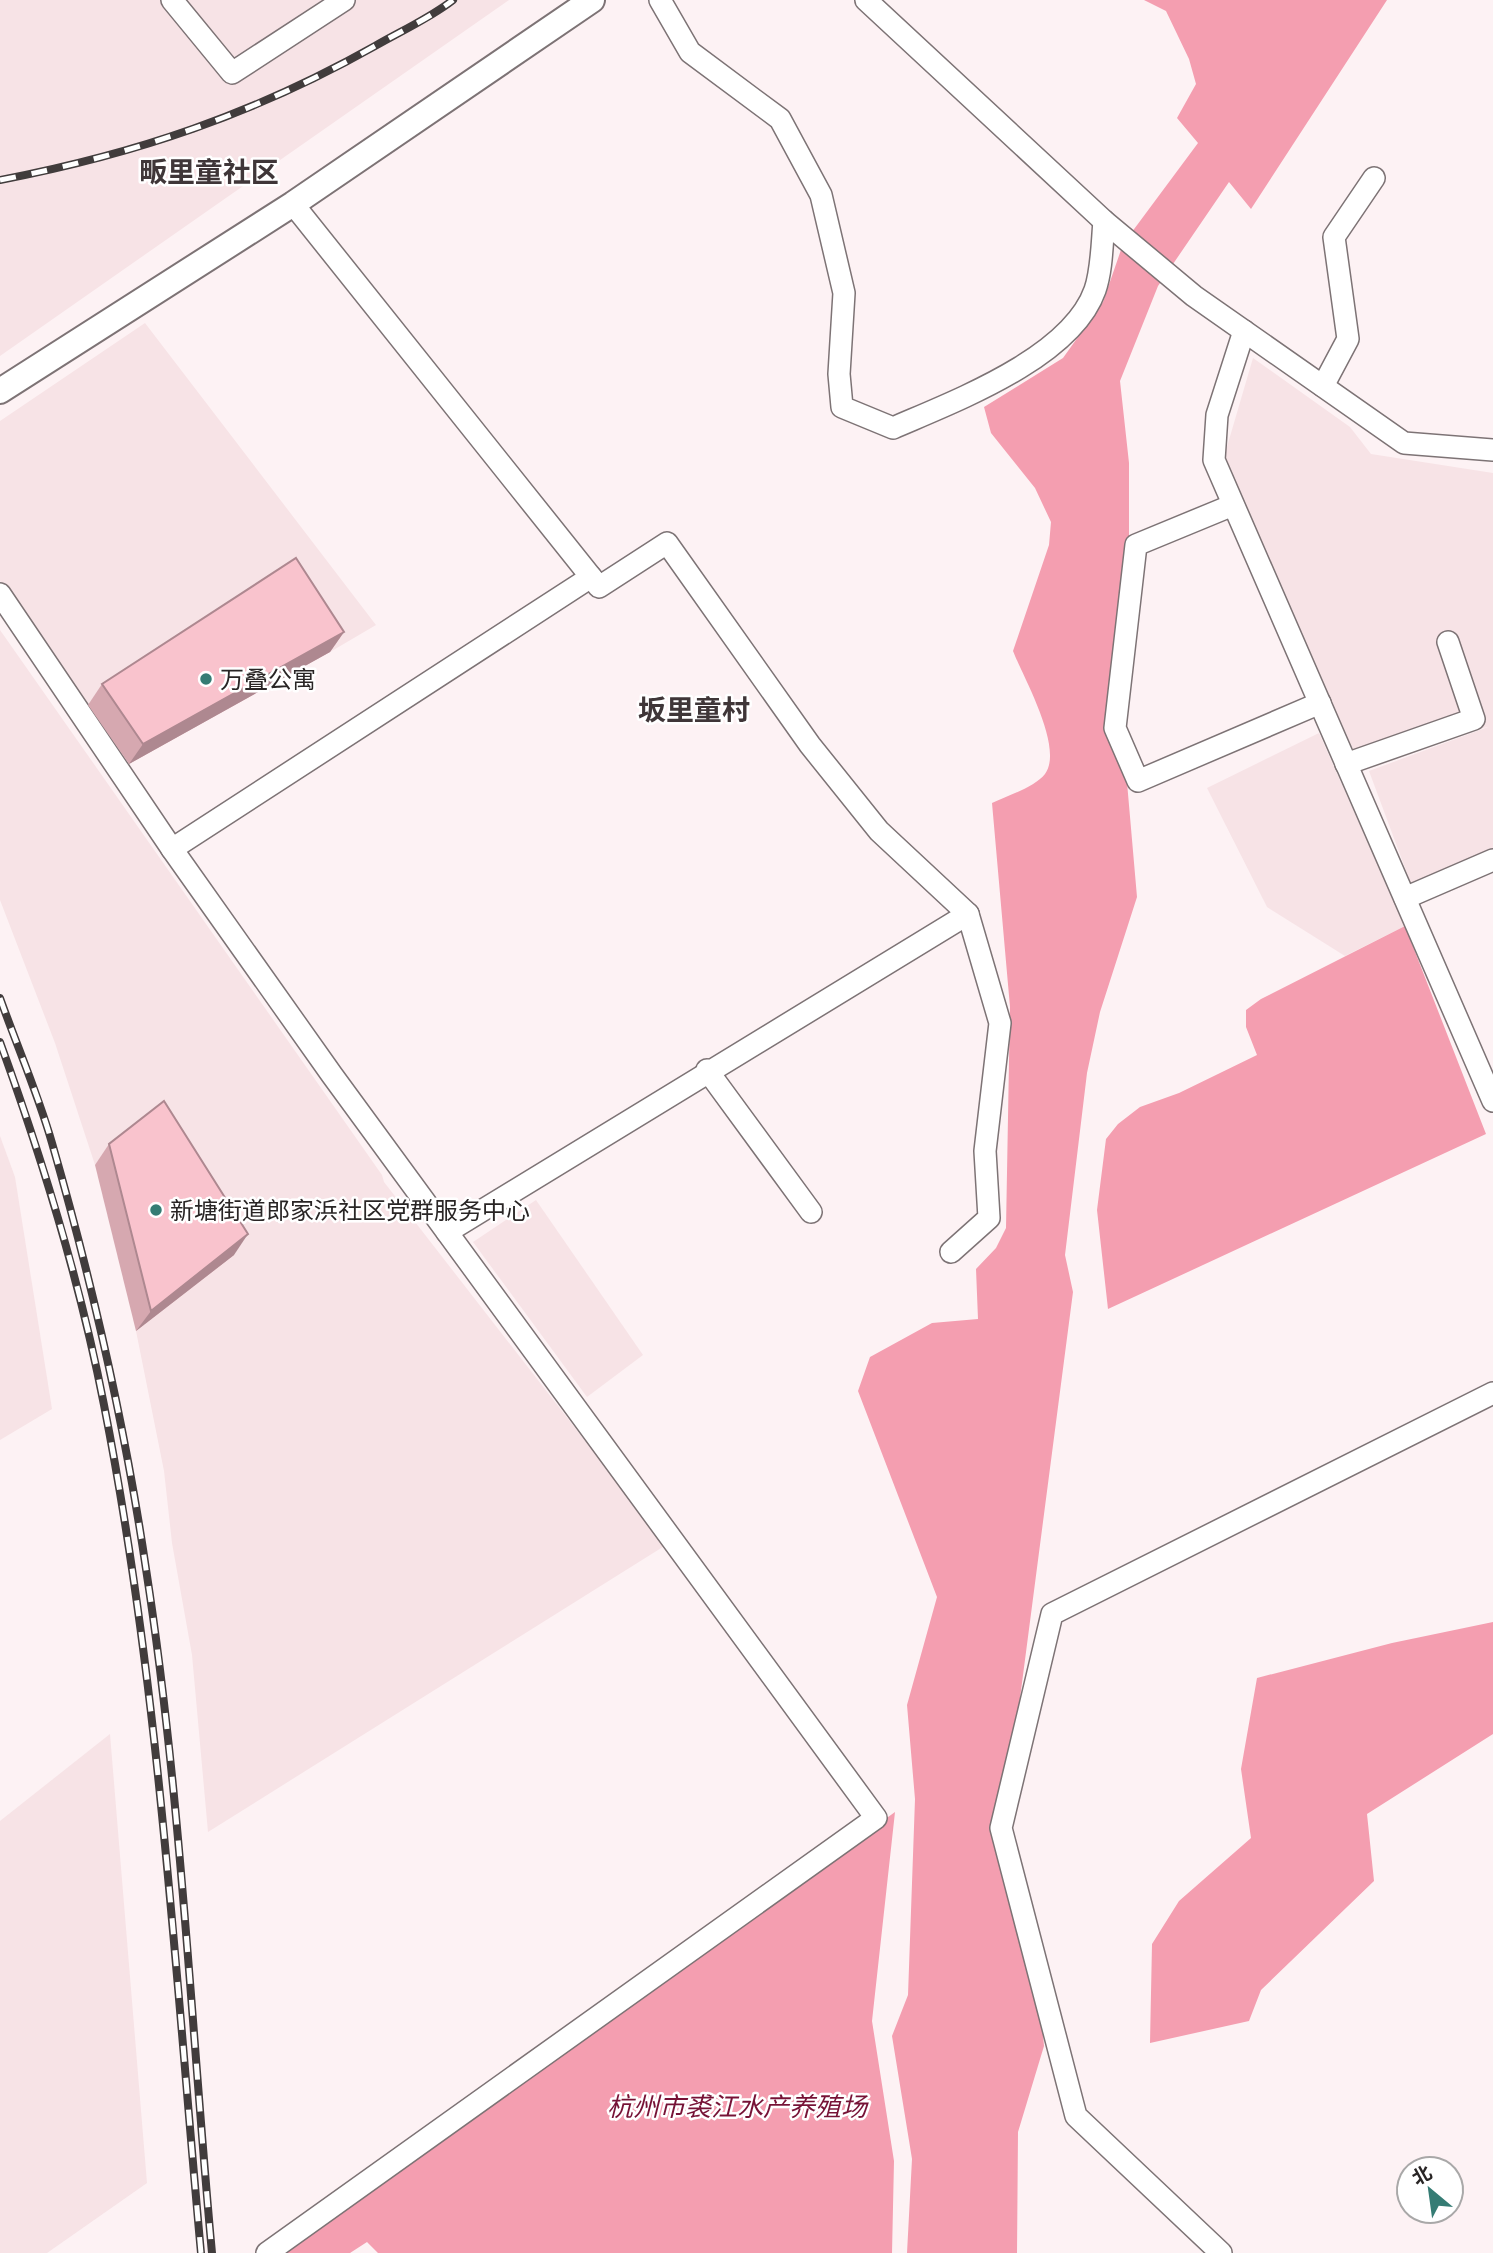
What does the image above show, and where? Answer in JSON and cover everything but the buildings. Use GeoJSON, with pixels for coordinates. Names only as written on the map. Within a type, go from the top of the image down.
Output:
{"type":"FeatureCollection","features":[{"type":"Feature","properties":{"kind":"street"},"geometry":{"type":"LineString","coordinates":[[172,0],[232,73],[344,0]]}},
{"type":"Feature","properties":{"kind":"street"},"geometry":{"type":"LineString","coordinates":[[0,391],[293,204],[592,0]]}},
{"type":"Feature","properties":{"kind":"street"},"geometry":{"type":"LineString","coordinates":[[660,0],[690,52],[780,119],[821,195],[844,293],[839,374],[842,407],[893,428],[1021,368],[1066,334],[1095,290],[1104,221]]}},
{"type":"Feature","properties":{"kind":"street"},"geometry":{"type":"LineString","coordinates":[[866,0],[1104,221],[1194,296],[1404,443],[1493,450]]}},
{"type":"Feature","properties":{"kind":"street"},"geometry":{"type":"LineString","coordinates":[[1323,386],[1348,339],[1334,237],[1374,178]]}},
{"type":"Feature","properties":{"kind":"street"},"geometry":{"type":"LineString","coordinates":[[293,204],[599,587],[667,543],[810,745],[879,831],[968,914],[1000,1023],[985,1151],[989,1218],[951,1252]]}},
{"type":"Feature","properties":{"kind":"street"},"geometry":{"type":"LineString","coordinates":[[1244,331],[1217,415],[1214,460],[1493,1101]]}},
{"type":"Feature","properties":{"kind":"street"},"geometry":{"type":"LineString","coordinates":[[1233,505],[1136,545],[1115,728],[1138,781],[1320,703]]}},
{"type":"Feature","properties":{"kind":"street"},"geometry":{"type":"LineString","coordinates":[[172,849],[591,577]]}},
{"type":"Feature","properties":{"kind":"street"},"geometry":{"type":"LineString","coordinates":[[0,594],[172,849],[447,1232],[876,1818],[267,2253]]}},
{"type":"Feature","properties":{"kind":"street"},"geometry":{"type":"LineString","coordinates":[[1346,764],[1474,719],[1448,642]]}},
{"type":"Feature","properties":{"kind":"street"},"geometry":{"type":"LineString","coordinates":[[1405,898],[1493,860]]}},
{"type":"Feature","properties":{"kind":"street"},"geometry":{"type":"LineString","coordinates":[[447,1232],[707,1070],[968,914]]}},
{"type":"Feature","properties":{"kind":"street"},"geometry":{"type":"LineString","coordinates":[[707,1070],[811,1213]]}},
{"type":"Feature","properties":{"kind":"street"},"geometry":{"type":"LineString","coordinates":[[1221,2253],[1076,2116],[1001,1828],[1052,1614],[1493,1393]]}},
{"type":"Feature","properties":{"kind":"shaded area"},"geometry":{"type":"Polygon","coordinates":[[[0,0],[509,0],[0,356],[0,0]]]}},
{"type":"Feature","properties":{"kind":"shaded area"},"geometry":{"type":"Polygon","coordinates":[[[145,323],[376,625],[330,652],[282,579],[88,705],[0,581],[0,421],[145,323]]]}},
{"type":"Feature","properties":{"kind":"shaded area"},"geometry":{"type":"Polygon","coordinates":[[[1253,358],[1350,427],[1371,454],[1493,473],[1493,855],[1411,884],[1369,771],[1488,727],[1355,754],[1224,457],[1253,358]]]}},
{"type":"Feature","properties":{"kind":"shaded area"},"geometry":{"type":"Polygon","coordinates":[[[0,630],[382,1175],[384,1182],[666,1545],[208,1832],[192,1655],[172,1543],[164,1471],[136,1331],[233,1255],[149,1122],[95,1165],[55,1043],[0,900],[0,630]]]}},
{"type":"Feature","properties":{"kind":"shaded area"},"geometry":{"type":"Polygon","coordinates":[[[1319,733],[1405,926],[1345,956],[1267,907],[1207,788],[1319,733]]]}},
{"type":"Feature","properties":{"kind":"shaded area"},"geometry":{"type":"Polygon","coordinates":[[[0,1136],[15,1177],[52,1409],[0,1440],[0,1136]]]}},
{"type":"Feature","properties":{"kind":"shaded area"},"geometry":{"type":"Polygon","coordinates":[[[536,1200],[643,1355],[587,1397],[473,1242],[536,1200]]]}},
{"type":"Feature","properties":{"kind":"shaded area"},"geometry":{"type":"Polygon","coordinates":[[[110,1734],[147,2183],[47,2253],[0,2253],[0,1821],[110,1734]]]}},
{"type":"Feature","properties":{"kind":"water"},"geometry":{"type":"Polygon","coordinates":[[[1144,0],[1387,0],[1251,209],[1229,182],[1158,286],[1120,381],[1129,463],[1129,546],[1118,679],[1137,897],[1100,1012],[1087,1073],[1065,1255],[1073,1292],[1014,1744],[1002,1801],[1039,1990],[1044,2046],[1018,2132],[1017,2253],[907,2253],[912,2159],[892,2036],[908,1995],[915,1799],[907,1705],[937,1597],[858,1391],[870,1357],[932,1323],[978,1319],[976,1269],[996,1248],[1006,1228],[1010,1007],[992,803],[1035,783],[1045,774],[1050,762],[1050,748],[1040,713],[1013,651],[1049,545],[1051,522],[1035,488],[991,433],[984,407],[1063,358],[1103,302],[1123,244],[1198,143],[1177,118],[1196,84],[1189,59],[1166,11],[1144,0]]]}},
{"type":"Feature","properties":{"kind":"water"},"geometry":{"type":"Polygon","coordinates":[[[1405,926],[1486,1134],[1108,1309],[1097,1210],[1106,1139],[1118,1124],[1140,1107],[1179,1093],[1257,1055],[1246,1027],[1246,1010],[1261,999],[1405,926]]]}},
{"type":"Feature","properties":{"kind":"water"},"geometry":{"type":"Polygon","coordinates":[[[1493,1622],[1493,1734],[1367,1814],[1374,1881],[1261,1990],[1249,2021],[1150,2043],[1152,1944],[1179,1901],[1251,1838],[1241,1769],[1257,1678],[1392,1643],[1493,1622]]]}},
{"type":"Feature","properties":{"kind":"water","name":"杭州市裘江水产养殖场"},"geometry":{"type":"Polygon","coordinates":[[[895,1812],[872,2021],[894,2161],[892,2253],[378,2253],[367,2242],[350,2253],[286,2253],[895,1812]]]}},
{"type":"Feature","properties":{"kind":"railway"},"geometry":{"type":"LineString","coordinates":[[0,180],[99,158],[193,129],[239,111],[330,70],[425,19],[453,0]]}},
{"type":"Feature","properties":{"kind":"railway"},"geometry":{"type":"LineString","coordinates":[[0,998],[40,1106],[67,1195],[106,1354],[138,1515],[158,1654],[177,1825],[212,2253]]}},
{"type":"Feature","properties":{"kind":"railway"},"geometry":{"type":"LineString","coordinates":[[0,1042],[31,1131],[72,1267],[104,1405],[123,1510],[152,1721],[201,2253]]}},
{"type":"Feature","properties":{"kind":"place","name":"万叠公寓"},"geometry":{"type":"Point","coordinates":[206,679]}},
{"type":"Feature","properties":{"kind":"place","name":"新塘街道郎家浜社区党群服务中心"},"geometry":{"type":"Point","coordinates":[156,1210]}},
{"type":"Feature","properties":{"kind":"district","name":"畈里童社区"},"geometry":{"type":"Point","coordinates":[209,172]}},
{"type":"Feature","properties":{"kind":"district","name":"坂里童村"},"geometry":{"type":"Point","coordinates":[694,710]}}]}
